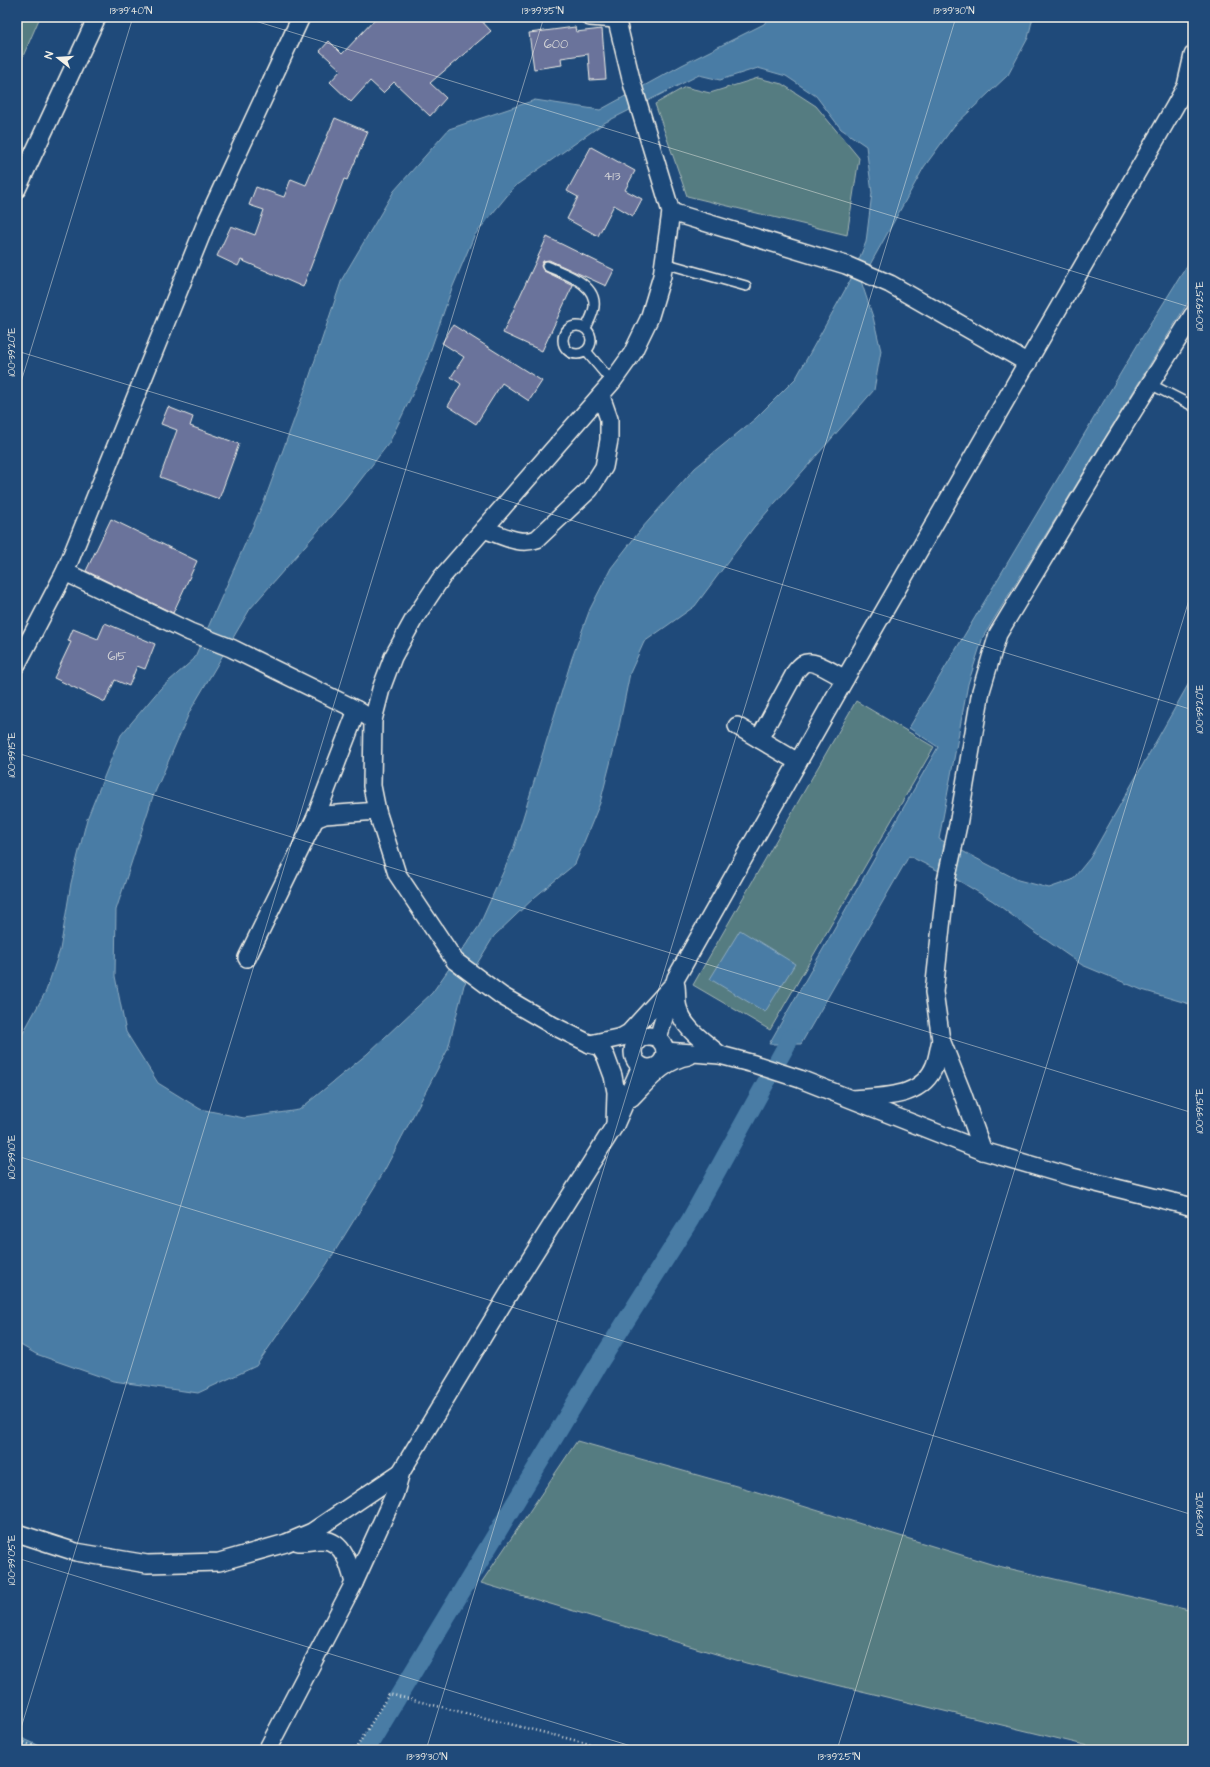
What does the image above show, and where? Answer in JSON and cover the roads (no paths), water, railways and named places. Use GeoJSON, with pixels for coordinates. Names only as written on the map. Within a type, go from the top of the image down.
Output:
{"type":"FeatureCollection","features":[{"type":"Feature","properties":{"kind":"street"},"geometry":{"type":"LineString","coordinates":[[17,189],[97,17]]}},
{"type":"Feature","properties":{"kind":"street"},"geometry":{"type":"LineString","coordinates":[[17,664],[65,572],[208,218],[301,17]]}},
{"type":"Feature","properties":{"kind":"street"},"geometry":{"type":"LineString","coordinates":[[590,17],[616,18],[632,83],[671,212],[664,263],[649,319],[632,354],[601,396],[442,577],[414,618],[392,656],[373,720],[372,786],[377,811],[397,874],[450,954],[463,968],[502,996],[552,1025],[595,1045],[638,1060],[648,1068],[661,1062],[662,1044],[675,981]]}},
{"type":"Feature","properties":{"kind":"street"},"geometry":{"type":"LineString","coordinates":[[595,1045],[622,1037],[629,1033],[675,981],[845,679],[1189,84],[1193,55]]}},
{"type":"Feature","properties":{"kind":"street"},"geometry":{"type":"LineString","coordinates":[[671,212],[846,265],[890,284],[1028,363]]}},
{"type":"Feature","properties":{"kind":"street"},"geometry":{"type":"LineString","coordinates":[[983,1151],[964,1095],[941,1040],[934,992],[946,881],[958,825],[981,691],[998,634],[1193,315]]}},
{"type":"Feature","properties":{"kind":"street"},"geometry":{"type":"LineString","coordinates":[[484,529],[521,542],[529,542],[537,539],[590,489],[604,467],[609,440],[609,420],[601,396]]}},
{"type":"Feature","properties":{"kind":"street"},"geometry":{"type":"LineString","coordinates":[[65,572],[190,632],[231,648],[357,710],[373,720]]}},
{"type":"Feature","properties":{"kind":"street"},"geometry":{"type":"LineString","coordinates":[[759,739],[796,671],[803,664],[810,662],[818,664],[845,679]]}},
{"type":"Feature","properties":{"kind":"street"},"geometry":{"type":"LineString","coordinates":[[247,958],[315,818],[357,710]]}},
{"type":"Feature","properties":{"kind":"street"},"geometry":{"type":"LineString","coordinates":[[737,726],[798,762]]}},
{"type":"Feature","properties":{"kind":"street"},"geometry":{"type":"LineString","coordinates":[[315,818],[325,815],[377,811]]}},
{"type":"Feature","properties":{"kind":"street"},"geometry":{"type":"LineString","coordinates":[[675,981],[678,1008],[683,1021],[715,1054]]}},
{"type":"Feature","properties":{"kind":"street"},"geometry":{"type":"LineString","coordinates":[[267,1750],[354,1582],[395,1493],[402,1472],[510,1292],[615,1125],[624,1105],[638,1060],[634,1047],[637,1041],[643,1037],[650,1036],[662,1044],[715,1054],[754,1064],[800,1079],[983,1151],[1072,1177],[1193,1207]]}},
{"type":"Feature","properties":{"kind":"street"},"geometry":{"type":"LineString","coordinates":[[849,1099],[902,1095],[921,1084],[934,1066],[941,1040]]}},
{"type":"Feature","properties":{"kind":"street"},"geometry":{"type":"LineString","coordinates":[[595,1045],[606,1057],[613,1076],[616,1092],[615,1125]]}},
{"type":"Feature","properties":{"kind":"street"},"geometry":{"type":"LineString","coordinates":[[624,1105],[665,1066],[674,1060],[688,1056],[715,1054]]}},
{"type":"Feature","properties":{"kind":"street"},"geometry":{"type":"LineString","coordinates":[[17,1533],[76,1552],[147,1564],[219,1562],[286,1543],[312,1532],[402,1472]]}},
{"type":"Feature","properties":{"kind":"street"},"geometry":{"type":"LineString","coordinates":[[286,1543],[325,1540],[337,1545],[348,1561],[354,1582]]}},
{"type":"Feature","properties":{"kind":"lane"},"geometry":{"type":"LineString","coordinates":[[664,263],[746,286]]}},
{"type":"Feature","properties":{"kind":"lane"},"geometry":{"type":"LineString","coordinates":[[547,266],[578,280],[587,287],[594,298],[593,314],[586,328]]}},
{"type":"Feature","properties":{"kind":"lane"},"geometry":{"type":"LineString","coordinates":[[579,325],[586,328],[590,334],[592,341],[586,351],[576,354],[569,351],[564,346],[563,338],[566,331],[571,326],[579,325]]}},
{"type":"Feature","properties":{"kind":"lane"},"geometry":{"type":"LineString","coordinates":[[586,351],[612,382]]}},
{"type":"Feature","properties":{"kind":"lane"},"geometry":{"type":"LineString","coordinates":[[1150,384],[1193,406]]}},
{"type":"Feature","properties":{"kind":"water"},"geometry":{"type":"Polygon","coordinates":[[[769,17],[1033,17],[1028,38],[1008,75],[954,126],[924,167],[861,281],[873,317],[881,351],[874,390],[754,527],[695,606],[644,642],[630,673],[617,737],[600,803],[575,864],[535,897],[494,936],[464,985],[448,1049],[383,1173],[327,1264],[256,1366],[198,1393],[113,1381],[36,1354],[17,1343],[17,1044],[46,991],[60,950],[71,883],[87,819],[121,735],[160,689],[194,659],[265,499],[306,387],[342,279],[394,191],[449,129],[535,100],[600,110],[682,65],[764,24],[769,17]],[[758,68],[720,80],[699,75],[604,123],[515,186],[474,236],[451,291],[423,372],[389,443],[345,500],[250,609],[190,711],[152,799],[116,910],[115,976],[126,1032],[158,1083],[200,1109],[244,1118],[299,1110],[367,1054],[432,993],[479,926],[513,850],[572,658],[590,609],[611,568],[642,528],[695,468],[755,419],[796,378],[850,281],[866,242],[872,193],[866,146],[841,129],[816,96],[786,76],[758,68]]]}},
{"type":"Feature","properties":{"kind":"water"},"geometry":{"type":"Polygon","coordinates":[[[1193,256],[1193,294],[983,637],[968,684],[939,839],[1018,880],[1049,888],[1072,880],[1090,858],[1193,676],[1193,1005],[1142,990],[1082,965],[993,901],[961,882],[909,856],[801,1044],[769,1044],[938,747],[909,728],[1141,339],[1193,256]]]}},
{"type":"Feature","properties":{"kind":"water"},"geometry":{"type":"Polygon","coordinates":[[[740,930],[795,964],[765,1012],[710,979],[740,930]]]}},
{"type":"Feature","properties":{"kind":"water"},"geometry":{"type":"Polygon","coordinates":[[[17,1736],[49,1750],[17,1750],[17,1736]]]}},
{"type":"Feature","properties":{"kind":"waterway"},"geometry":{"type":"LineString","coordinates":[[366,1750],[598,1365],[690,1220],[791,1037]]}}]}
